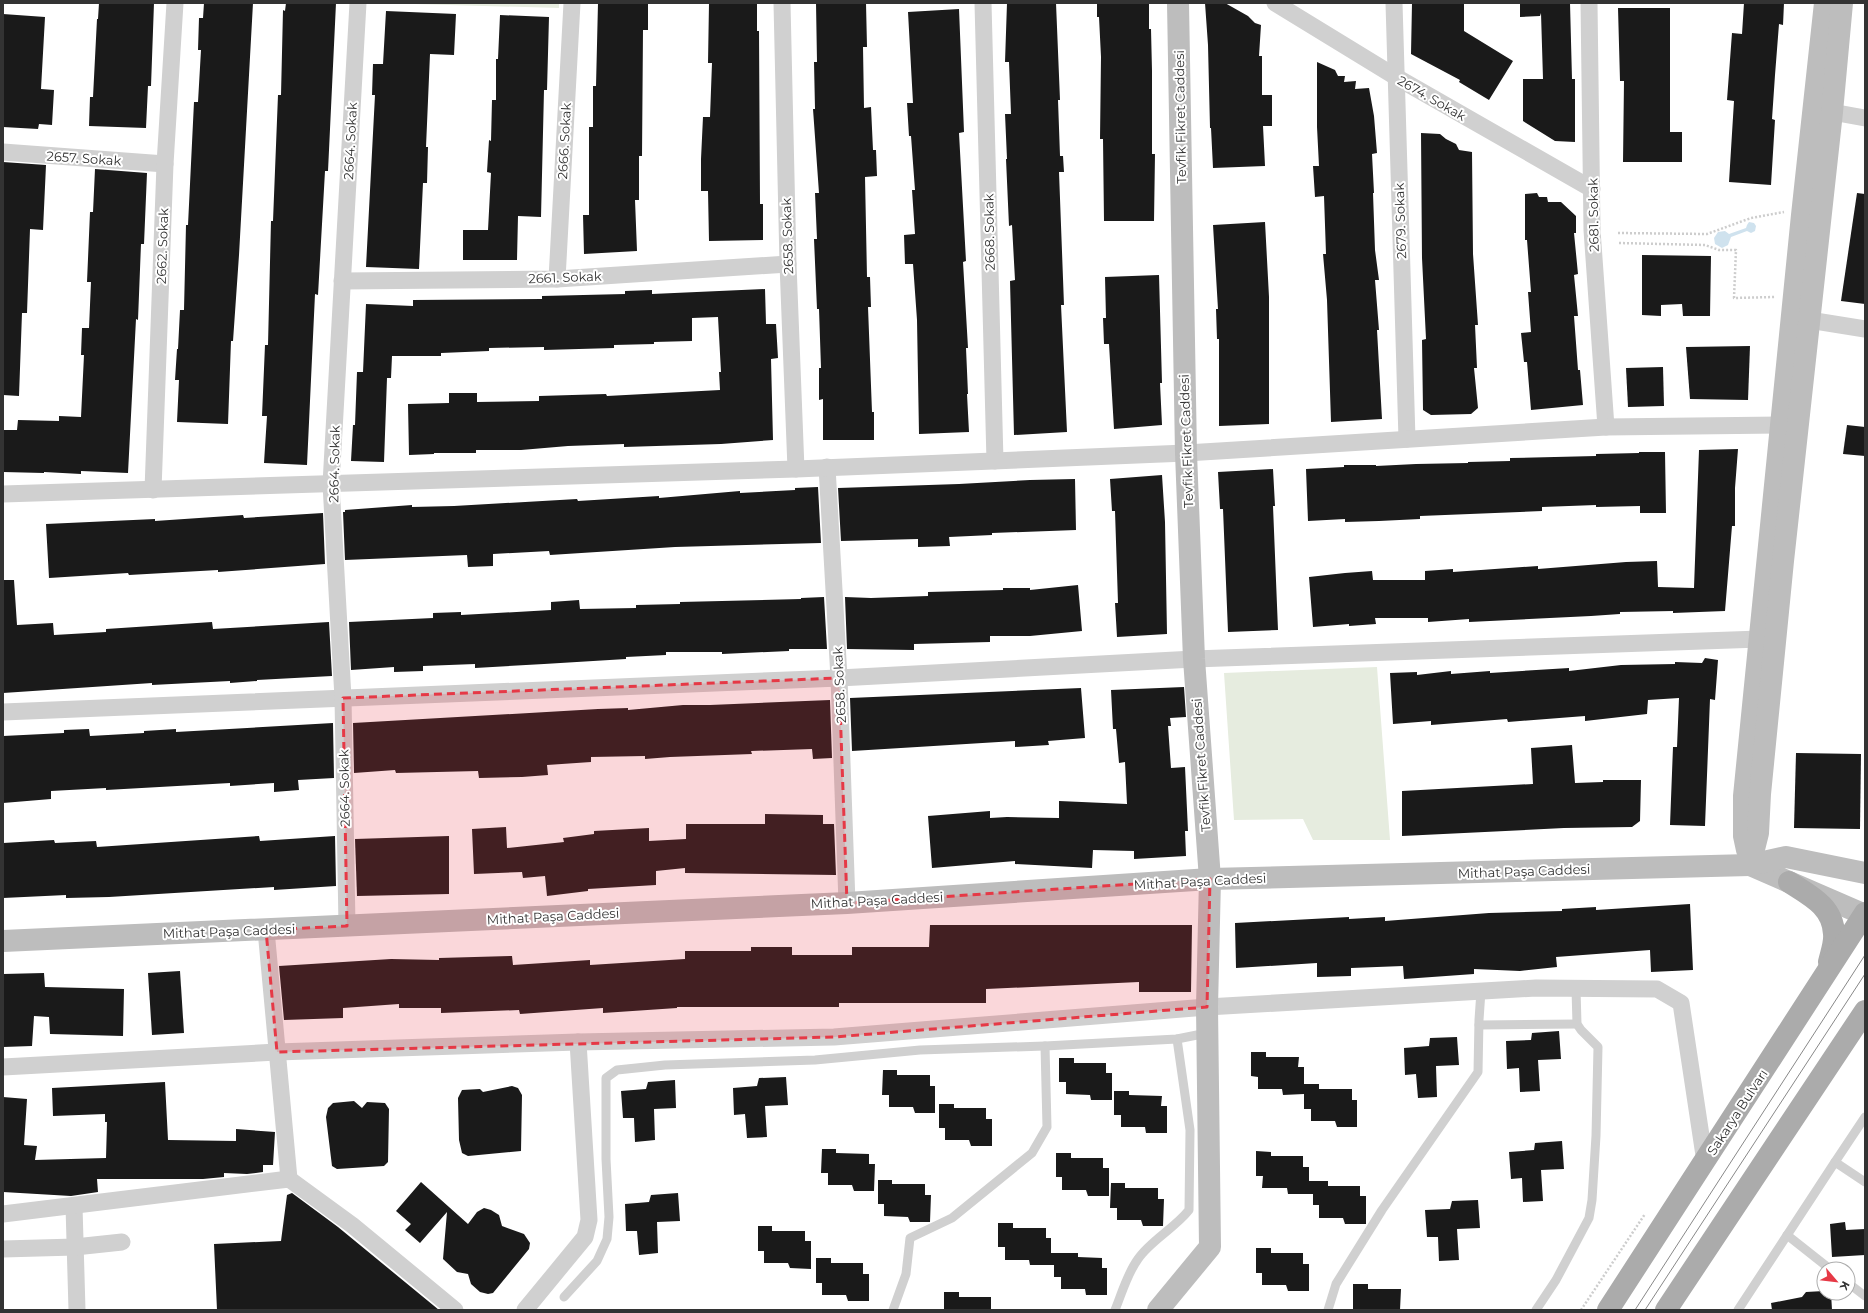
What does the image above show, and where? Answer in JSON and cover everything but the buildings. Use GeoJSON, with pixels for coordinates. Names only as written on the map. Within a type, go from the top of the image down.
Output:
{"type":"FeatureCollection","features":[{"type":"Feature","properties":{"kind":"main road"},"geometry":{"type":"LineString","coordinates":[[1789,882],[1823,905],[1832,921],[1834,935],[1827,972]]}},
{"type":"Feature","properties":{"kind":"main road","name":"Sakarya Bulvarı"},"geometry":{"type":"LineString","coordinates":[[1608,1310],[1865,914]]}},
{"type":"Feature","properties":{"kind":"main road"},"geometry":{"type":"LineString","coordinates":[[1668,1309],[1865,1011]]}},
{"type":"Feature","properties":{"kind":"street","name":"2662. Sokak"},"geometry":{"type":"LineString","coordinates":[[152,490],[165,164],[175,3]]}},
{"type":"Feature","properties":{"kind":"street","name":"2664. Sokak"},"geometry":{"type":"LineString","coordinates":[[347,926],[343,698],[332,484],[358,3]]}},
{"type":"Feature","properties":{"kind":"street","name":"2666. Sokak"},"geometry":{"type":"LineString","coordinates":[[557,279],[572,3]]}},
{"type":"Feature","properties":{"kind":"street","name":"2658. Sokak"},"geometry":{"type":"LineString","coordinates":[[782,3],[788,264],[796,469]]}},
{"type":"Feature","properties":{"kind":"street","name":"2668. Sokak"},"geometry":{"type":"LineString","coordinates":[[984,3],[995,461]]}},
{"type":"Feature","properties":{"kind":"street","name":"Tevfik Fikret Caddesi"},"geometry":{"type":"LineString","coordinates":[[1158,1310],[1210,1247],[1207,1006],[1210,879],[1194,659],[1186,453],[1178,3]]}},
{"type":"Feature","properties":{"kind":"street","name":"2674. Sokak"},"geometry":{"type":"LineString","coordinates":[[1275,3],[1396,77],[1592,189]]}},
{"type":"Feature","properties":{"kind":"street","name":"2679. Sokak"},"geometry":{"type":"LineString","coordinates":[[1394,3],[1407,439]]}},
{"type":"Feature","properties":{"kind":"street","name":"2681. Sokak"},"geometry":{"type":"LineString","coordinates":[[1589,3],[1592,230],[1606,427]]}},
{"type":"Feature","properties":{"kind":"street"},"geometry":{"type":"LineString","coordinates":[[1750,865],[1744,836],[1744,796],[1825,3]]}},
{"type":"Feature","properties":{"kind":"street"},"geometry":{"type":"LineString","coordinates":[[1750,865],[1758,833],[1760,794],[1783,561],[1832,112],[1842,3]]}},
{"type":"Feature","properties":{"kind":"street"},"geometry":{"type":"LineString","coordinates":[[1832,112],[1865,118]]}},
{"type":"Feature","properties":{"kind":"street","name":"2657. Sokak"},"geometry":{"type":"LineString","coordinates":[[3,152],[165,164]]}},
{"type":"Feature","properties":{"kind":"street","name":"2661. Sokak"},"geometry":{"type":"LineString","coordinates":[[342,281],[557,279],[788,264]]}},
{"type":"Feature","properties":{"kind":"street"},"geometry":{"type":"LineString","coordinates":[[1809,320],[1865,329]]}},
{"type":"Feature","properties":{"kind":"street"},"geometry":{"type":"LineString","coordinates":[[3,494],[827,468],[1186,453],[1606,427],[1781,425]]}},
{"type":"Feature","properties":{"kind":"street","name":"2658. Sokak"},"geometry":{"type":"LineString","coordinates":[[827,468],[839,678],[847,903]]}},
{"type":"Feature","properties":{"kind":"street"},"geometry":{"type":"LineString","coordinates":[[3,712],[839,678],[1194,659],[1760,639]]}},
{"type":"Feature","properties":{"kind":"street"},"geometry":{"type":"LineString","coordinates":[[1750,865],[1786,857],[1865,873]]}},
{"type":"Feature","properties":{"kind":"street"},"geometry":{"type":"LineString","coordinates":[[1750,865],[1865,914]]}},
{"type":"Feature","properties":{"kind":"street","name":"Mithat Paşa Caddesi"},"geometry":{"type":"LineString","coordinates":[[3,941],[847,903],[1210,879],[1750,865]]}},
{"type":"Feature","properties":{"kind":"street"},"geometry":{"type":"LineString","coordinates":[[266,930],[289,1179]]}},
{"type":"Feature","properties":{"kind":"street"},"geometry":{"type":"LineString","coordinates":[[3,1067],[277,1052],[578,1042],[834,1037],[1207,1006],[1536,988],[1657,989],[1681,1003],[1705,1162]]}},
{"type":"Feature","properties":{"kind":"street"},"geometry":{"type":"LineString","coordinates":[[525,1310],[585,1237],[589,1220],[578,1042]]}},
{"type":"Feature","properties":{"kind":"street"},"geometry":{"type":"LineString","coordinates":[[3,1214],[289,1179],[352,1225],[455,1310]]}},
{"type":"Feature","properties":{"kind":"street"},"geometry":{"type":"LineString","coordinates":[[74,1206],[77,1310]]}},
{"type":"Feature","properties":{"kind":"street"},"geometry":{"type":"LineString","coordinates":[[3,1249],[75,1247],[122,1242]]}},
{"type":"Feature","properties":{"kind":"lane"},"geometry":{"type":"LineString","coordinates":[[1536,1310],[1556,1280],[1589,1218],[1592,1200],[1596,1136],[1598,1047],[1577,1024],[1576,989]]}},
{"type":"Feature","properties":{"kind":"lane"},"geometry":{"type":"LineString","coordinates":[[1328,1310],[1336,1284],[1382,1210],[1478,1072],[1481,991]]}},
{"type":"Feature","properties":{"kind":"lane"},"geometry":{"type":"LineString","coordinates":[[1479,1025],[1577,1024]]}},
{"type":"Feature","properties":{"kind":"lane"},"geometry":{"type":"LineString","coordinates":[[564,1297],[598,1261],[607,1239],[609,1217],[606,1159],[606,1078],[617,1070],[665,1065],[815,1060],[920,1050],[1045,1046],[1177,1039],[1207,1033]]}},
{"type":"Feature","properties":{"kind":"lane"},"geometry":{"type":"LineString","coordinates":[[1115,1310],[1128,1277],[1138,1258],[1181,1220],[1189,1210],[1190,1130],[1177,1039]]}},
{"type":"Feature","properties":{"kind":"lane"},"geometry":{"type":"LineString","coordinates":[[894,1310],[906,1274],[910,1238],[952,1218],[1032,1153],[1047,1127],[1045,1046]]}},
{"type":"Feature","properties":{"kind":"lane"},"geometry":{"type":"LineString","coordinates":[[1738,1310],[1865,1117]]}},
{"type":"Feature","properties":{"kind":"lane"},"geometry":{"type":"LineString","coordinates":[[1835,1162],[1865,1182]]}},
{"type":"Feature","properties":{"kind":"lane"},"geometry":{"type":"LineString","coordinates":[[1786,1235],[1820,1261]]}},
{"type":"Feature","properties":{"kind":"lane"},"geometry":{"type":"LineString","coordinates":[[1856,1289],[1865,1296]]}},
{"type":"Feature","properties":{"kind":"path"},"geometry":{"type":"LineString","coordinates":[[1618,233],[1707,234],[1751,218],[1788,211]]}},
{"type":"Feature","properties":{"kind":"path"},"geometry":{"type":"LineString","coordinates":[[1618,243],[1705,245],[1719,250],[1736,250],[1734,298],[1780,297]]}},
{"type":"Feature","properties":{"kind":"path"},"geometry":{"type":"LineString","coordinates":[[1581,1310],[1648,1210]]}},
{"type":"Feature","properties":{"kind":"highlighted area"},"geometry":{"type":"Polygon","coordinates":[[[839,678],[847,903],[1210,879],[1207,1007],[834,1037],[277,1052],[266,930],[347,926],[343,698],[839,678]]]}},
{"type":"Feature","properties":{"kind":"shaded area"},"geometry":{"type":"Polygon","coordinates":[[[379,3],[559,3],[559,8],[379,3]]]}},
{"type":"Feature","properties":{"kind":"shaded area"},"geometry":{"type":"Polygon","coordinates":[[[1377,667],[1390,840],[1313,840],[1303,819],[1234,820],[1224,673],[1377,667]]]}},
{"type":"Feature","properties":{"kind":"water"},"geometry":{"type":"Polygon","coordinates":[[[1749,222],[1754,223],[1756,226],[1755,231],[1751,233],[1747,231],[1731,237],[1728,245],[1722,248],[1715,244],[1714,238],[1718,232],[1725,231],[1729,234],[1746,228],[1749,222]]]}},
{"type":"Feature","properties":{"kind":"tram line"},"geometry":{"type":"LineString","coordinates":[[1635,1310],[1865,955]]}},
{"type":"Feature","properties":{"kind":"tram line"},"geometry":{"type":"LineString","coordinates":[[1645,1310],[1865,974]]}}]}
